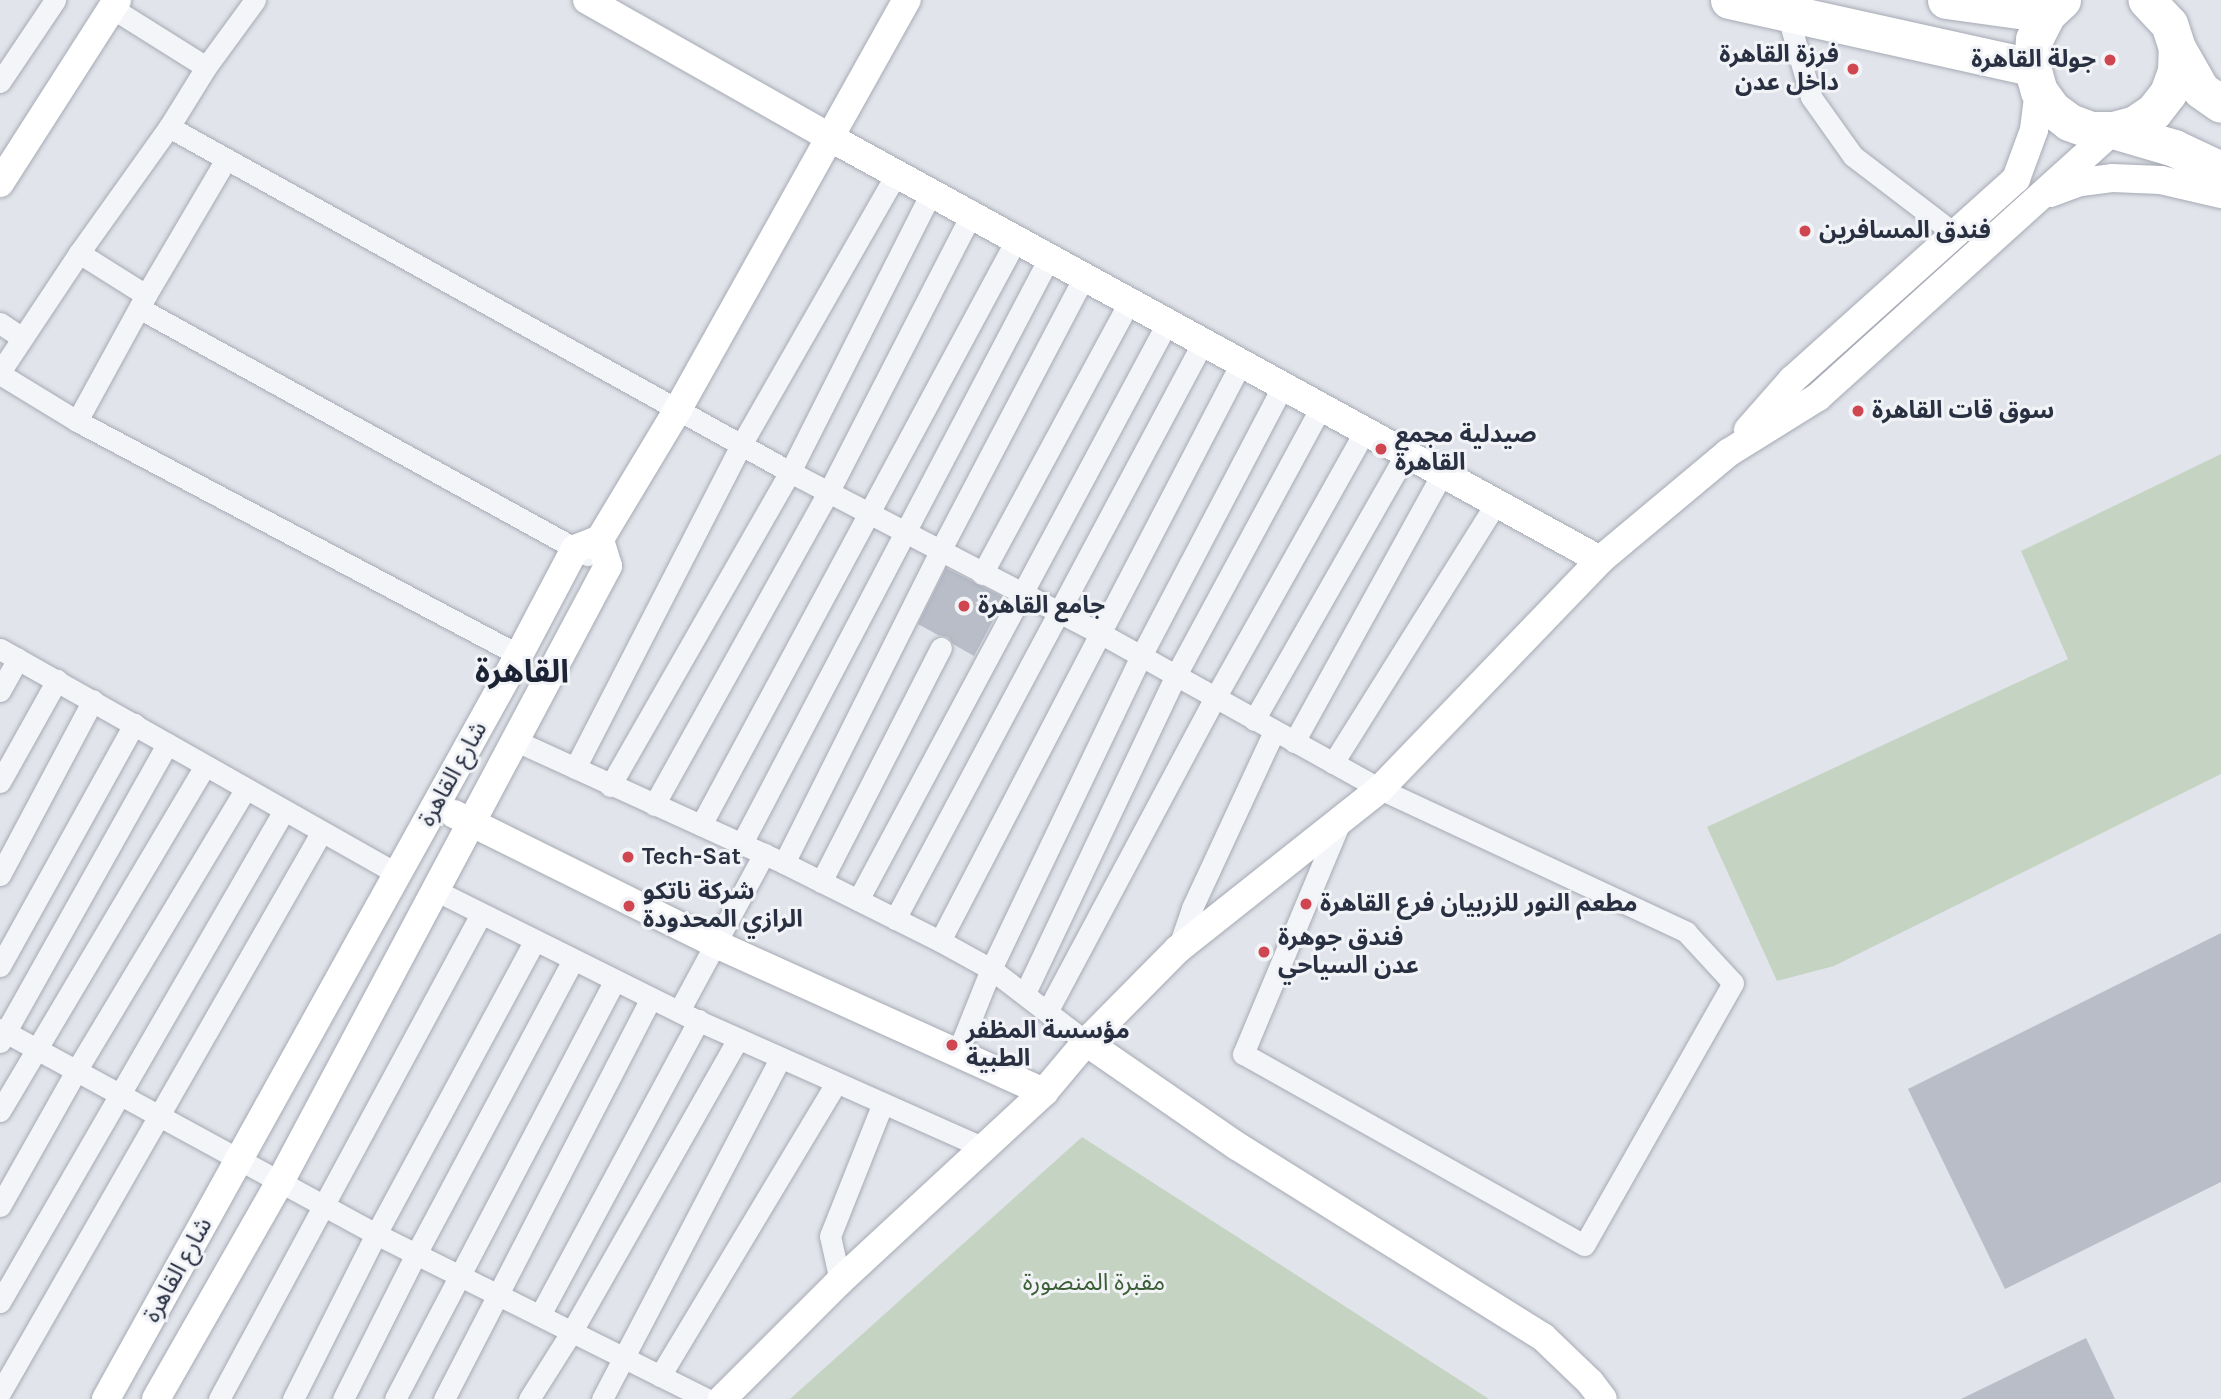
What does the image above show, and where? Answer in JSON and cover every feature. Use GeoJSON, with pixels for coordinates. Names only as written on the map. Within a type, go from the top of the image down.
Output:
{"type":"FeatureCollection","features":[{"type":"Feature","properties":{"kind":"highway"},"geometry":{"type":"LineString","coordinates":[[1729,0],[2035,79]]}},
{"type":"Feature","properties":{"kind":"highway"},"geometry":{"type":"LineString","coordinates":[[1946,0],[2054,7],[2034,39],[2035,79],[2052,109],[2070,122],[2091,130],[2113,130],[2135,124],[2154,111],[2168,93],[2176,71],[2176,48]]}},
{"type":"Feature","properties":{"kind":"highway"},"geometry":{"type":"LineString","coordinates":[[2147,0],[2169,24],[2176,48],[2201,90],[2221,104]]}},
{"type":"Feature","properties":{"kind":"highway"},"geometry":{"type":"LineString","coordinates":[[2113,130],[2174,148],[2221,170]]}},
{"type":"Feature","properties":{"kind":"street"},"geometry":{"type":"LineString","coordinates":[[2,77],[55,0]]}},
{"type":"Feature","properties":{"kind":"street"},"geometry":{"type":"LineString","coordinates":[[255,0],[21,337],[0,373],[78,421],[519,655]]}},
{"type":"Feature","properties":{"kind":"street"},"geometry":{"type":"LineString","coordinates":[[587,0],[830,138],[1600,560]]}},
{"type":"Feature","properties":{"kind":"street"},"geometry":{"type":"LineString","coordinates":[[575,549],[600,538],[678,409],[906,0]]}},
{"type":"Feature","properties":{"kind":"street"},"geometry":{"type":"LineString","coordinates":[[0,183],[115,4],[206,67]]}},
{"type":"Feature","properties":{"kind":"street"},"geometry":{"type":"LineString","coordinates":[[1787,13],[1811,97],[1853,156],[1955,234]]}},
{"type":"Feature","properties":{"kind":"street"},"geometry":{"type":"LineString","coordinates":[[1728,453],[1792,380],[2016,179],[2034,130],[2035,79]]}},
{"type":"Feature","properties":{"kind":"street"},"geometry":{"type":"LineString","coordinates":[[169,127],[828,493],[1020,595],[1098,632],[1380,789],[1686,932],[1733,983],[1584,1245],[1243,1054],[1342,818]]}},
{"type":"Feature","properties":{"kind":"street"},"geometry":{"type":"LineString","coordinates":[[722,1399],[840,1282],[1044,1092],[1086,1042],[1178,949],[1380,789],[1600,560],[1728,453],[1818,397],[2113,130]]}},
{"type":"Feature","properties":{"kind":"street"},"geometry":{"type":"LineString","coordinates":[[78,421],[142,302],[226,159]]}},
{"type":"Feature","properties":{"kind":"street"},"geometry":{"type":"LineString","coordinates":[[575,768],[741,445],[896,174]]}},
{"type":"Feature","properties":{"kind":"street"},"geometry":{"type":"LineString","coordinates":[[2038,197],[2081,182],[2112,177],[2161,180],[2221,194]]}},
{"type":"Feature","properties":{"kind":"street"},"geometry":{"type":"LineString","coordinates":[[610,786],[790,472],[930,193]]}},
{"type":"Feature","properties":{"kind":"street"},"geometry":{"type":"LineString","coordinates":[[654,805],[828,493],[971,215]]}},
{"type":"Feature","properties":{"kind":"street"},"geometry":{"type":"LineString","coordinates":[[701,825],[1016,240]]}},
{"type":"Feature","properties":{"kind":"street"},"geometry":{"type":"LineString","coordinates":[[79,253],[142,302],[608,566]]}},
{"type":"Feature","properties":{"kind":"street"},"geometry":{"type":"LineString","coordinates":[[742,843],[1049,258]]}},
{"type":"Feature","properties":{"kind":"street"},"geometry":{"type":"LineString","coordinates":[[784,863],[940,551],[1084,277]]}},
{"type":"Feature","properties":{"kind":"street"},"geometry":{"type":"LineString","coordinates":[[982,574],[1129,302]]}},
{"type":"Feature","properties":{"kind":"street"},"geometry":{"type":"LineString","coordinates":[[0,323],[21,337]]}},
{"type":"Feature","properties":{"kind":"street"},"geometry":{"type":"LineString","coordinates":[[858,900],[1167,323]]}},
{"type":"Feature","properties":{"kind":"street"},"geometry":{"type":"LineString","coordinates":[[895,919],[1203,342]]}},
{"type":"Feature","properties":{"kind":"street"},"geometry":{"type":"LineString","coordinates":[[940,941],[1098,632],[1241,363]]}},
{"type":"Feature","properties":{"kind":"street"},"geometry":{"type":"LineString","coordinates":[[957,1054],[991,969],[1141,656],[1283,386]]}},
{"type":"Feature","properties":{"kind":"street"},"geometry":{"type":"LineString","coordinates":[[1025,993],[1176,675],[1321,407]]}},
{"type":"Feature","properties":{"kind":"street"},"geometry":{"type":"LineString","coordinates":[[1047,1012],[1215,698],[1365,431]]}},
{"type":"Feature","properties":{"kind":"street"},"geometry":{"type":"LineString","coordinates":[[1254,720],[1406,454]]}},
{"type":"Feature","properties":{"kind":"street"},"geometry":{"type":"LineString","coordinates":[[1294,742],[1442,474]]}},
{"type":"Feature","properties":{"kind":"street"},"geometry":{"type":"LineString","coordinates":[[1333,763],[1496,503]]}},
{"type":"Feature","properties":{"kind":"street"},"geometry":{"type":"LineString","coordinates":[[600,538],[608,566]]}},
{"type":"Feature","properties":{"kind":"street","name":"شارع القاهرة"},"geometry":{"type":"LineString","coordinates":[[106,1399],[519,655],[575,549]]}},
{"type":"Feature","properties":{"kind":"street","name":"شارع القاهرة"},"geometry":{"type":"LineString","coordinates":[[156,1399],[280,1182],[433,889],[608,566]]}},
{"type":"Feature","properties":{"kind":"street"},"geometry":{"type":"LineString","coordinates":[[821,882],[941,648]]}},
{"type":"Feature","properties":{"kind":"street"},"geometry":{"type":"LineString","coordinates":[[0,691],[9,654],[93,700],[321,834],[398,874]]}},
{"type":"Feature","properties":{"kind":"street"},"geometry":{"type":"LineString","coordinates":[[0,782],[57,680]]}},
{"type":"Feature","properties":{"kind":"street"},"geometry":{"type":"LineString","coordinates":[[0,875],[93,700]]}},
{"type":"Feature","properties":{"kind":"street"},"geometry":{"type":"LineString","coordinates":[[0,966],[134,724]]}},
{"type":"Feature","properties":{"kind":"street"},"geometry":{"type":"LineString","coordinates":[[1178,949],[1192,908],[1274,731]]}},
{"type":"Feature","properties":{"kind":"street"},"geometry":{"type":"LineString","coordinates":[[514,740],[784,863],[991,969],[1086,1042],[1237,1146],[1543,1337],[1590,1382],[1603,1399]]}},
{"type":"Feature","properties":{"kind":"street"},"geometry":{"type":"LineString","coordinates":[[167,744],[2,1034],[36,1049],[241,1158],[376,1234],[707,1399]]}},
{"type":"Feature","properties":{"kind":"street"},"geometry":{"type":"LineString","coordinates":[[0,1111],[205,766]]}},
{"type":"Feature","properties":{"kind":"street"},"geometry":{"type":"LineString","coordinates":[[0,1206],[76,1070],[245,790]]}},
{"type":"Feature","properties":{"kind":"street"},"geometry":{"type":"LineString","coordinates":[[436,804],[716,944],[1044,1092]]}},
{"type":"Feature","properties":{"kind":"street"},"geometry":{"type":"LineString","coordinates":[[0,1302],[283,812]]}},
{"type":"Feature","properties":{"kind":"street"},"geometry":{"type":"LineString","coordinates":[[0,1393],[321,834]]}},
{"type":"Feature","properties":{"kind":"street"},"geometry":{"type":"LineString","coordinates":[[679,1011],[764,854]]}},
{"type":"Feature","properties":{"kind":"street"},"geometry":{"type":"LineString","coordinates":[[433,889],[534,942],[738,1039],[984,1148]]}},
{"type":"Feature","properties":{"kind":"street"},"geometry":{"type":"LineString","coordinates":[[219,1399],[481,914]]}},
{"type":"Feature","properties":{"kind":"street"},"geometry":{"type":"LineString","coordinates":[[293,1399],[376,1234],[534,942]]}},
{"type":"Feature","properties":{"kind":"street"},"geometry":{"type":"LineString","coordinates":[[343,1399],[416,1254],[573,960]]}},
{"type":"Feature","properties":{"kind":"street"},"geometry":{"type":"LineString","coordinates":[[395,1399],[615,980]]}},
{"type":"Feature","properties":{"kind":"street"},"geometry":{"type":"LineString","coordinates":[[444,1399],[651,998]]}},
{"type":"Feature","properties":{"kind":"street"},"geometry":{"type":"LineString","coordinates":[[540,1315],[699,1020]]}},
{"type":"Feature","properties":{"kind":"street"},"geometry":{"type":"LineString","coordinates":[[529,1399],[572,1331],[738,1039]]}},
{"type":"Feature","properties":{"kind":"street"},"geometry":{"type":"LineString","coordinates":[[602,1399],[780,1058]]}},
{"type":"Feature","properties":{"kind":"street"},"geometry":{"type":"LineString","coordinates":[[660,1376],[836,1083]]}},
{"type":"Feature","properties":{"kind":"street"},"geometry":{"type":"LineString","coordinates":[[840,1282],[830,1236],[883,1103]]}},
{"type":"Feature","properties":{"kind":"green space"},"geometry":{"type":"Polygon","coordinates":[[[2221,454],[2221,774],[1834,966],[1777,981],[1707,827],[2068,659],[2021,551],[2221,454]]]}},
{"type":"Feature","properties":{"kind":"green space","name":"مقبرة المنصورة"},"geometry":{"type":"Polygon","coordinates":[[[1082,1137],[1489,1399],[790,1399],[1082,1137]]]}},
{"type":"Feature","properties":{"kind":"building","name":"جامع القاهرة"},"geometry":{"type":"Polygon","coordinates":[[[946,568],[1005,598],[974,656],[953,644],[948,637],[938,635],[918,624],[946,568]]]}},
{"type":"Feature","properties":{"kind":"building"},"geometry":{"type":"Polygon","coordinates":[[[2221,933],[2221,1182],[2005,1289],[1908,1089],[2221,933]]]}},
{"type":"Feature","properties":{"kind":"building"},"geometry":{"type":"Polygon","coordinates":[[[2086,1338],[2115,1399],[1961,1399],[2086,1338]]]}},
{"type":"Feature","properties":{"kind":"place","name":"جولة القاهرة"},"geometry":{"type":"Point","coordinates":[2110,60]}},
{"type":"Feature","properties":{"kind":"place","name":"فرزة القاهرة داخل عدن"},"geometry":{"type":"Point","coordinates":[1853,69]}},
{"type":"Feature","properties":{"kind":"place","name":"فندق المسافرين"},"geometry":{"type":"Point","coordinates":[1805,231]}},
{"type":"Feature","properties":{"kind":"place","name":"سوق قات القاهرة"},"geometry":{"type":"Point","coordinates":[1858,411]}},
{"type":"Feature","properties":{"kind":"place","name":"صيدلية مجمع القاهرة"},"geometry":{"type":"Point","coordinates":[1381,449]}},
{"type":"Feature","properties":{"kind":"place","name":"جامع القاهرة"},"geometry":{"type":"Point","coordinates":[964,606]}},
{"type":"Feature","properties":{"kind":"place","name":"Tech-Sat"},"geometry":{"type":"Point","coordinates":[628,857]}},
{"type":"Feature","properties":{"kind":"place","name":"مطعم النور للزربيان فرع القاهرة"},"geometry":{"type":"Point","coordinates":[1306,904]}},
{"type":"Feature","properties":{"kind":"place","name":"شركة ناتكو الرازي المحدودة"},"geometry":{"type":"Point","coordinates":[629,906]}},
{"type":"Feature","properties":{"kind":"place","name":"فندق جوهرة عدن السياحي"},"geometry":{"type":"Point","coordinates":[1264,952]}},
{"type":"Feature","properties":{"kind":"place","name":"مؤسسة المظفر الطبية"},"geometry":{"type":"Point","coordinates":[952,1045]}},
{"type":"Feature","properties":{"kind":"district","name":"القاهرة"},"geometry":{"type":"Point","coordinates":[522,672]}}]}
